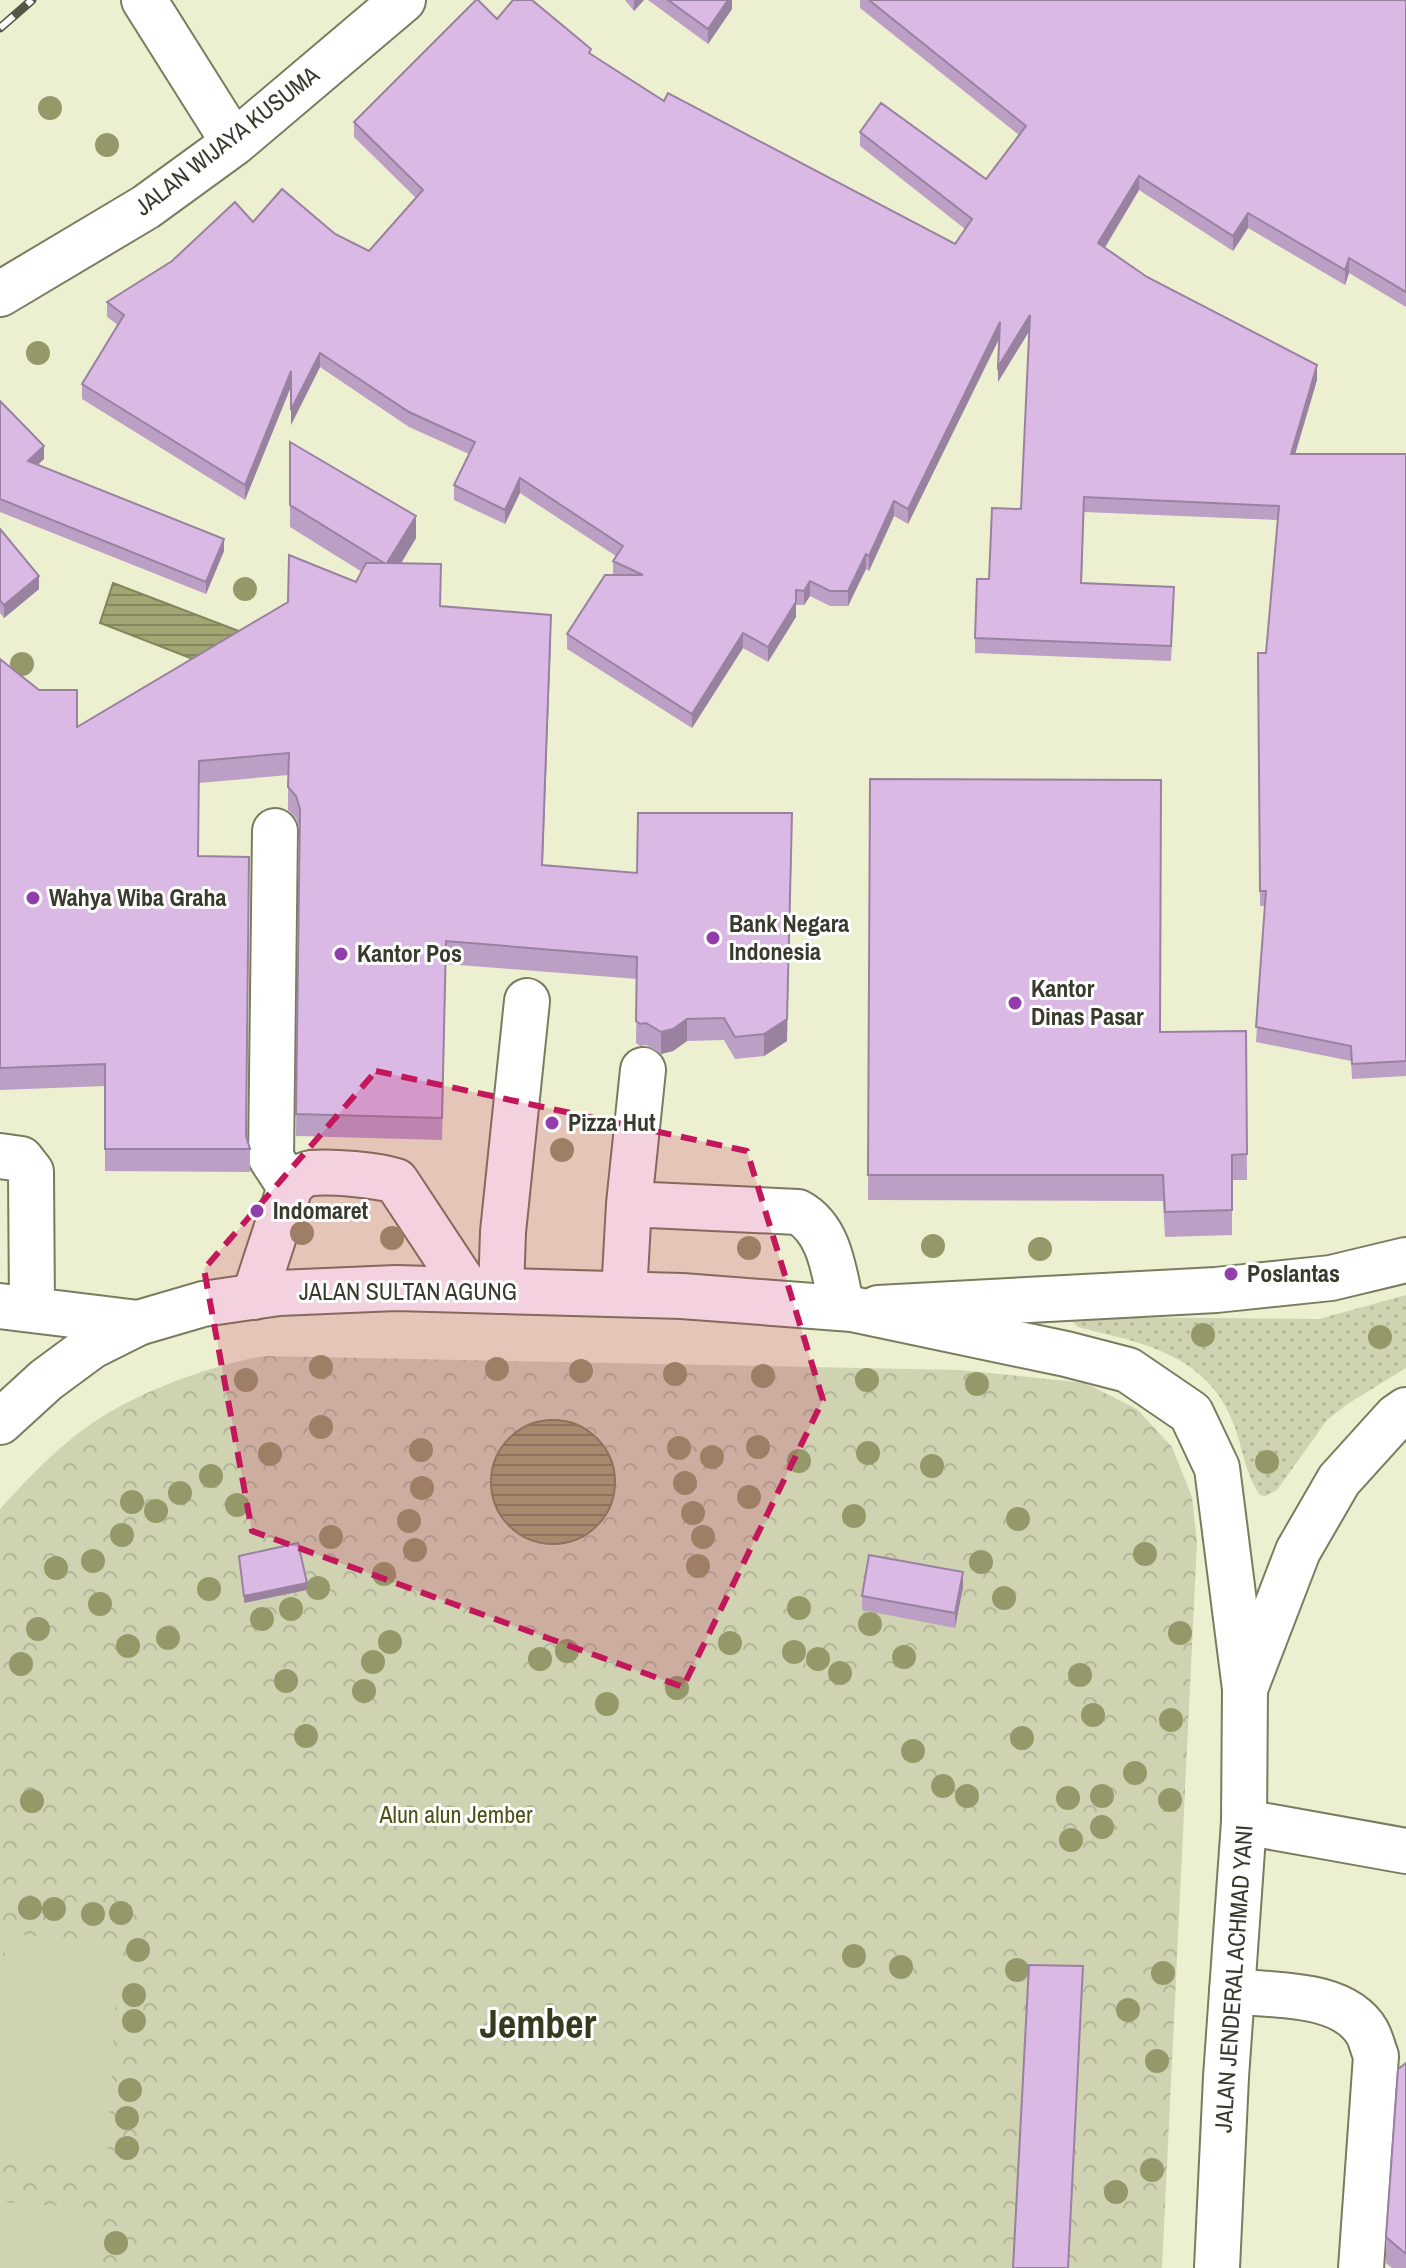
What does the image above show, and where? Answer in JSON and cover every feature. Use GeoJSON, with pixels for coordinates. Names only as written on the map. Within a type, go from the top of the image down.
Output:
{"type":"FeatureCollection","features":[{"type":"Feature","properties":{"kind":"main road"},"geometry":{"type":"LineString","coordinates":[[144,0],[234,143]]}},
{"type":"Feature","properties":{"kind":"main road","name":"JALAN WIJAYA KUSUMA"},"geometry":{"type":"LineString","coordinates":[[0,294],[146,207],[234,143],[403,0]]}},
{"type":"Feature","properties":{"kind":"main road"},"geometry":{"type":"LineString","coordinates":[[275,831],[271,1158],[290,1187]]}},
{"type":"Feature","properties":{"kind":"main road"},"geometry":{"type":"LineString","coordinates":[[484,1290],[503,1232],[527,1001]]}},
{"type":"Feature","properties":{"kind":"main road"},"geometry":{"type":"LineString","coordinates":[[624,1294],[629,1204],[643,1070]]}},
{"type":"Feature","properties":{"kind":"main road"},"geometry":{"type":"LineString","coordinates":[[0,1156],[21,1159],[31,1172],[16,1308],[138,1323]]}},
{"type":"Feature","properties":{"kind":"main road"},"geometry":{"type":"LineString","coordinates":[[254,1297],[290,1187],[298,1178],[310,1173],[381,1177],[396,1181],[484,1290]]}},
{"type":"Feature","properties":{"kind":"main road"},"geometry":{"type":"LineString","coordinates":[[629,1204],[798,1212],[811,1219],[825,1239],[847,1309]]}},
{"type":"Feature","properties":{"kind":"main road"},"geometry":{"type":"LineString","coordinates":[[847,1309],[1216,1290],[1331,1278],[1406,1260]]}},
{"type":"Feature","properties":{"kind":"main road","name":"JALAN SULTAN AGUNG"},"geometry":{"type":"LineString","coordinates":[[0,1422],[46,1380],[92,1346],[138,1323],[203,1304],[254,1297],[396,1288],[624,1294],[847,1309]]}},
{"type":"Feature","properties":{"kind":"main road"},"geometry":{"type":"LineString","coordinates":[[847,1309],[1066,1354],[1128,1370],[1191,1413],[1217,1468],[1245,1689]]}},
{"type":"Feature","properties":{"kind":"main road"},"geometry":{"type":"LineString","coordinates":[[1245,1689],[1298,1551],[1339,1480],[1406,1410]]}},
{"type":"Feature","properties":{"kind":"main road","name":"JALAN JENDERAL ACHMAD YANI"},"geometry":{"type":"LineString","coordinates":[[1217,2268],[1244,1822],[1245,1689]]}},
{"type":"Feature","properties":{"kind":"main road"},"geometry":{"type":"LineString","coordinates":[[1244,1822],[1406,1851]]}},
{"type":"Feature","properties":{"kind":"main road"},"geometry":{"type":"LineString","coordinates":[[1232,1991],[1329,2002],[1351,2014],[1367,2032],[1376,2056],[1361,2268]]}},
{"type":"Feature","properties":{"kind":"highlighted area"},"geometry":{"type":"Polygon","coordinates":[[[376,1071],[747,1151],[823,1400],[683,1687],[252,1531],[204,1269],[376,1071]]]}},
{"type":"Feature","properties":{"kind":"green space"},"geometry":{"type":"Polygon","coordinates":[[[1406,1295],[1406,1368],[1327,1420],[1277,1490],[1265,1496],[1260,1495],[1255,1487],[1234,1425],[1208,1382],[1170,1355],[1126,1339],[1078,1327],[1073,1322],[1078,1317],[1319,1319],[1406,1295]]]}},
{"type":"Feature","properties":{"kind":"green space","name":"Alun alun Jember"},"geometry":{"type":"Polygon","coordinates":[[[264,1356],[961,1370],[1085,1383],[1137,1409],[1172,1447],[1192,1497],[1197,1542],[1162,2268],[0,2268],[0,1509],[51,1457],[103,1416],[171,1383],[264,1356]]]}},
{"type":"Feature","properties":{"kind":"green space"},"geometry":{"type":"Polygon","coordinates":[[[6,1934],[119,1941],[107,2158],[0,2152],[0,2044],[6,1934]]]}},
{"type":"Feature","properties":{"kind":"green space"},"geometry":{"type":"Polygon","coordinates":[[[0,2202],[102,2209],[98,2268],[0,2268],[0,2202]]]}},
{"type":"Feature","properties":{"kind":"shaded area"},"geometry":{"type":"Polygon","coordinates":[[[113,583],[257,638],[203,663],[100,623],[113,583]]]}},
{"type":"Feature","properties":{"kind":"shaded area"},"geometry":{"type":"Polygon","coordinates":[[[553,1420],[577,1425],[597,1438],[610,1458],[615,1482],[610,1506],[597,1526],[577,1539],[553,1544],[529,1539],[509,1526],[496,1506],[491,1482],[496,1458],[509,1438],[529,1425],[553,1420]]]}},
{"type":"Feature","properties":{"kind":"building"},"geometry":{"type":"Polygon","coordinates":[[[476,0],[497,19],[513,0],[532,0],[591,49],[589,53],[664,101],[668,93],[955,244],[972,219],[860,132],[881,103],[986,179],[1026,126],[869,0],[1406,1],[1406,292],[1349,258],[1345,270],[1248,213],[1233,236],[1139,176],[1098,243],[1147,277],[1317,365],[1291,454],[1406,454],[1406,1061],[1352,1064],[1351,1046],[1256,1027],[1266,891],[1260,891],[1258,653],[1266,653],[1279,506],[1084,497],[1081,583],[1174,587],[1171,646],[975,638],[977,579],[989,579],[992,508],[1021,509],[1030,315],[998,367],[1000,322],[908,509],[894,501],[869,556],[866,554],[848,591],[830,591],[810,581],[804,591],[796,590],[796,602],[768,647],[743,633],[692,714],[567,634],[605,575],[643,575],[613,561],[623,546],[520,478],[505,510],[454,485],[475,442],[409,412],[320,353],[291,410],[291,371],[245,485],[82,384],[124,315],[107,302],[172,261],[235,202],[253,222],[282,189],[335,234],[369,251],[423,190],[354,122],[476,0]]]}},
{"type":"Feature","properties":{"kind":"building"},"geometry":{"type":"Polygon","coordinates":[[[668,0],[728,0],[708,29],[668,0]]]}},
{"type":"Feature","properties":{"kind":"building"},"geometry":{"type":"Polygon","coordinates":[[[0,401],[44,446],[28,461],[224,539],[206,582],[0,499],[0,401]]]}},
{"type":"Feature","properties":{"kind":"building"},"geometry":{"type":"Polygon","coordinates":[[[290,442],[416,516],[387,563],[441,564],[440,606],[551,615],[542,865],[637,873],[638,813],[792,813],[787,1019],[764,1034],[735,1037],[724,1018],[687,1019],[673,1029],[661,1032],[636,1021],[637,957],[446,941],[442,1118],[296,1114],[300,809],[296,796],[288,787],[289,753],[199,761],[198,856],[249,857],[246,1136],[250,1149],[105,1149],[105,1064],[0,1068],[0,659],[39,690],[77,690],[77,727],[288,602],[289,555],[356,582],[366,563],[384,563],[290,505],[290,442]]]}},
{"type":"Feature","properties":{"kind":"building"},"geometry":{"type":"Polygon","coordinates":[[[0,529],[39,576],[4,605],[0,600],[0,529]]]}},
{"type":"Feature","properties":{"kind":"building","name":"Kantor Dinas Pasar"},"geometry":{"type":"Polygon","coordinates":[[[870,779],[1161,780],[1160,1032],[1246,1031],[1247,1154],[1232,1155],[1232,1210],[1165,1212],[1163,1175],[868,1175],[870,779]]]}},
{"type":"Feature","properties":{"kind":"building"},"geometry":{"type":"Polygon","coordinates":[[[298,1543],[307,1583],[244,1596],[239,1556],[298,1543]]]}},
{"type":"Feature","properties":{"kind":"building"},"geometry":{"type":"Polygon","coordinates":[[[869,1555],[963,1572],[955,1613],[862,1596],[869,1555]]]}},
{"type":"Feature","properties":{"kind":"building"},"geometry":{"type":"Polygon","coordinates":[[[1029,1965],[1083,1966],[1068,2268],[1013,2268],[1029,1965]]]}},
{"type":"Feature","properties":{"kind":"building"},"geometry":{"type":"Polygon","coordinates":[[[1406,2063],[1406,2254],[1386,2237],[1398,2069],[1406,2063]]]}},
{"type":"Feature","properties":{"kind":"railway"},"geometry":{"type":"LineString","coordinates":[[0,28],[32,0]]}},
{"type":"Feature","properties":{"kind":"place","name":"Wahya Wiba Graha"},"geometry":{"type":"Point","coordinates":[33,898]}},
{"type":"Feature","properties":{"kind":"place","name":"Bank Negara Indonesia"},"geometry":{"type":"Point","coordinates":[713,938]}},
{"type":"Feature","properties":{"kind":"place","name":"Kantor Pos"},"geometry":{"type":"Point","coordinates":[341,954]}},
{"type":"Feature","properties":{"kind":"place","name":"Kantor Dinas Pasar"},"geometry":{"type":"Point","coordinates":[1015,1003]}},
{"type":"Feature","properties":{"kind":"place","name":"Pizza Hut"},"geometry":{"type":"Point","coordinates":[552,1123]}},
{"type":"Feature","properties":{"kind":"place","name":"Indomaret"},"geometry":{"type":"Point","coordinates":[257,1211]}},
{"type":"Feature","properties":{"kind":"place","name":"Poslantas"},"geometry":{"type":"Point","coordinates":[1231,1274]}},
{"type":"Feature","properties":{"kind":"district","name":"Jember"},"geometry":{"type":"Point","coordinates":[538,2024]}}]}
